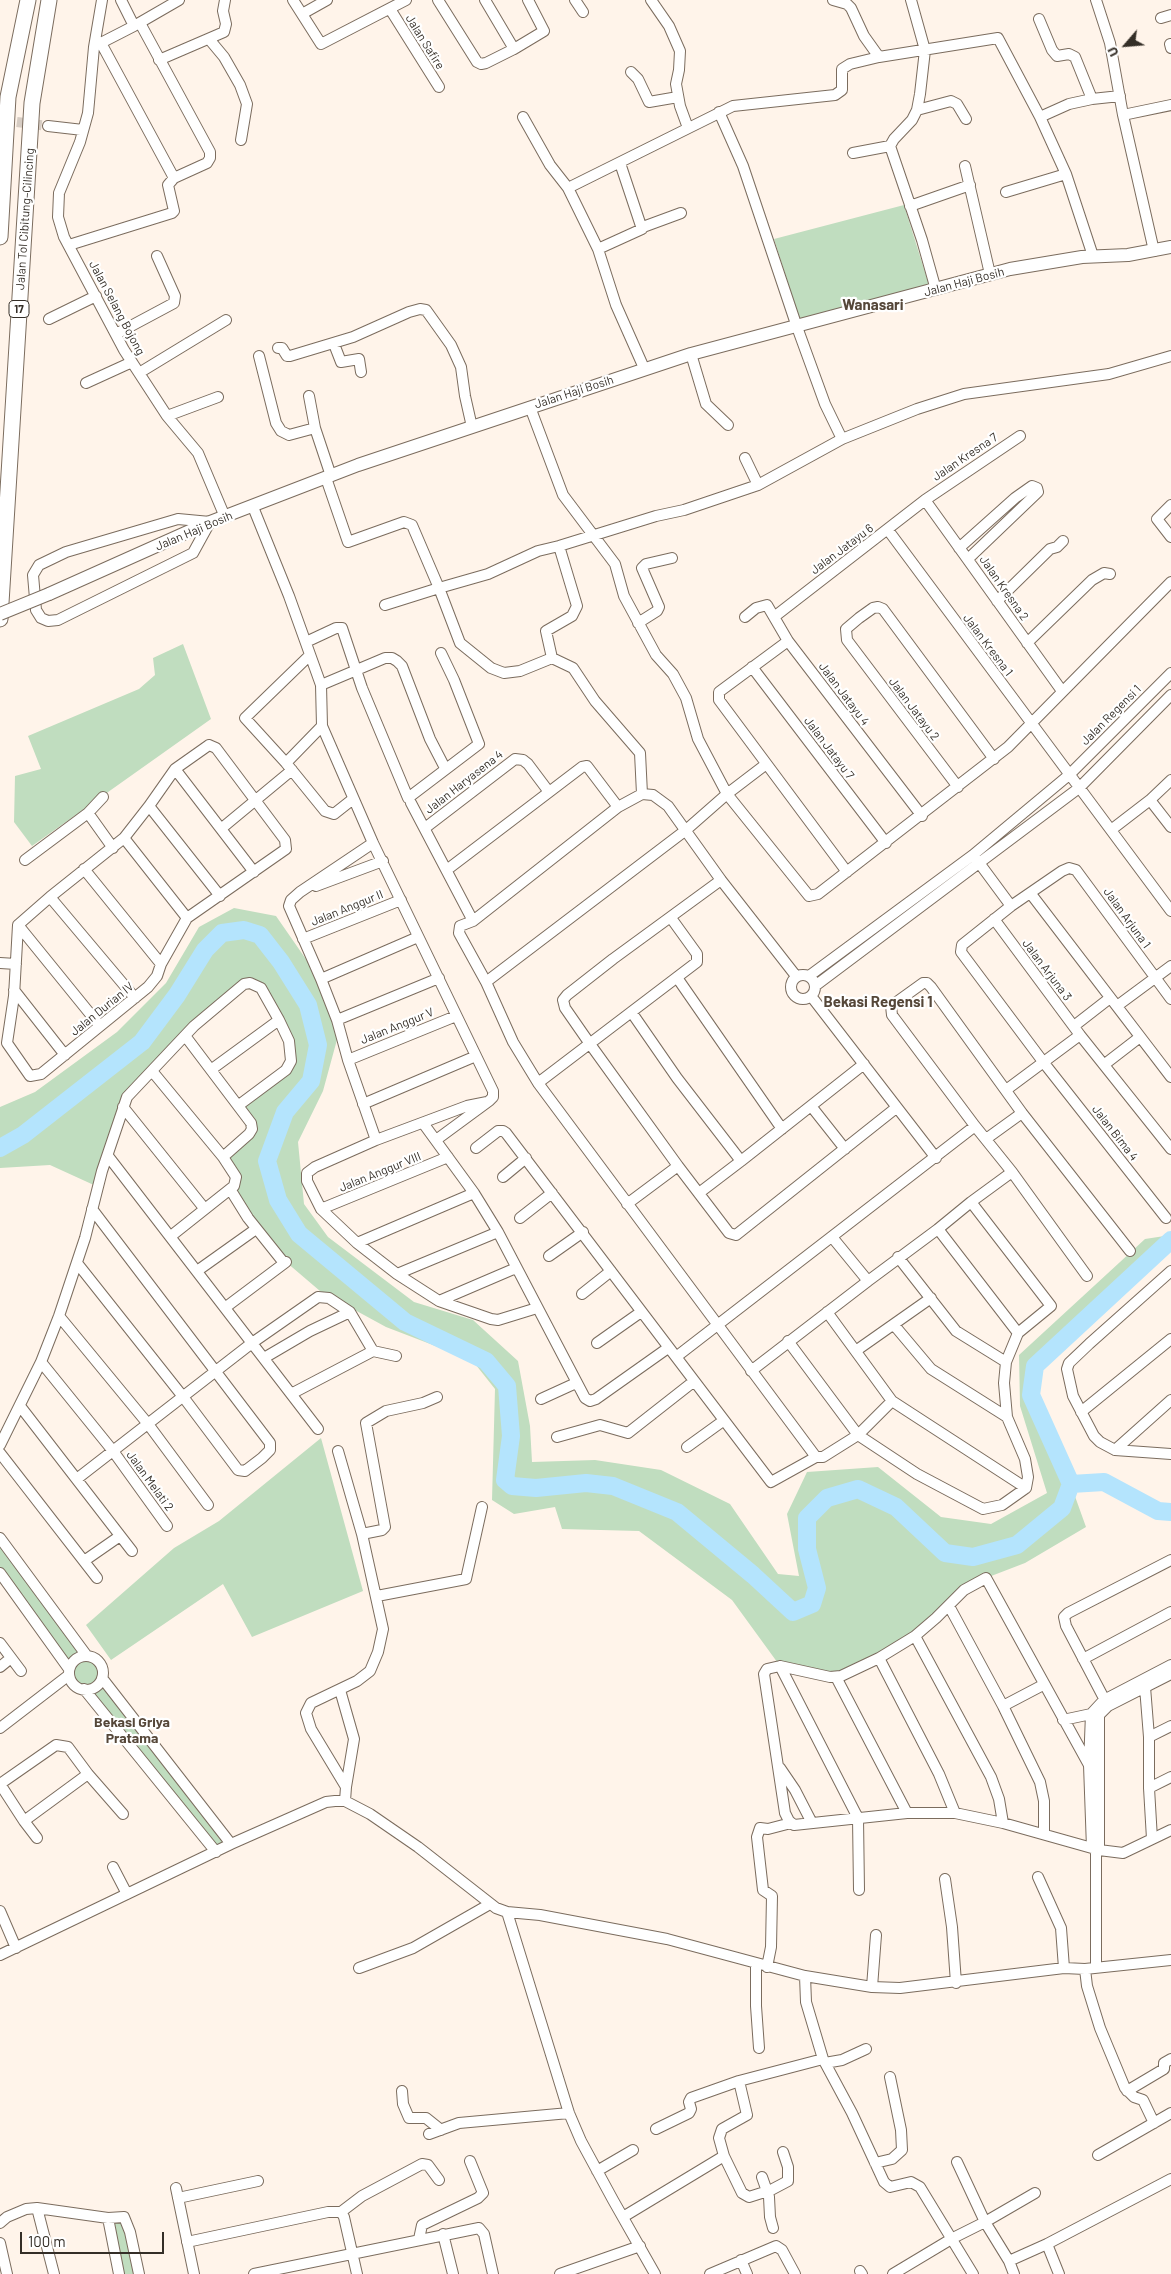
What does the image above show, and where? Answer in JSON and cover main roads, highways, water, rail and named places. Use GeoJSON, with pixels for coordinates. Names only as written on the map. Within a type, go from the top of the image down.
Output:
{"type":"FeatureCollection","features":[{"type":"Feature","properties":{"kind":"highway","name":"Jalan Tol Cibitung–Cilincing"},"geometry":{"type":"LineString","coordinates":[[0,237],[8,97],[28,0]]}},
{"type":"Feature","properties":{"kind":"highway","name":"Jalan Tol Cibitung–Cilincing"},"geometry":{"type":"LineString","coordinates":[[0,619],[32,103],[49,0]]}},
{"type":"Feature","properties":{"kind":"main road","name":"Jalan Haji Bosih"},"geometry":{"type":"LineString","coordinates":[[0,614],[225,516],[328,477],[530,407],[560,399],[644,368],[990,274],[1093,256],[1128,255],[1171,247]]}},
{"type":"Feature","properties":{"kind":"waterway"},"geometry":{"type":"LineString","coordinates":[[0,1148],[23,1135],[142,1042],[177,995],[205,950],[222,933],[244,930],[260,935],[281,962],[308,1005],[318,1045],[311,1081],[285,1112],[267,1161],[278,1200],[299,1234],[405,1322],[486,1361],[507,1386],[511,1436],[505,1480],[512,1486],[536,1488],[586,1483],[613,1486],[677,1512],[753,1575],[793,1612],[812,1604],[817,1588],[807,1549],[807,1518],[827,1498],[858,1489],[896,1507],[945,1553],[973,1557],[1017,1545],[1062,1508],[1071,1484],[1104,1482],[1158,1511],[1171,1512]]}},
{"type":"Feature","properties":{"kind":"waterway"},"geometry":{"type":"LineString","coordinates":[[1071,1484],[1031,1395],[1035,1366],[1171,1240]]}},
{"type":"Feature","properties":{"kind":"tunnel"},"geometry":{"type":"LineString","coordinates":[[2,120],[48,126]]}},
{"type":"Feature","properties":{"kind":"district","name":"Wanasari"},"geometry":{"type":"Point","coordinates":[873,305]}},
{"type":"Feature","properties":{"kind":"district","name":"Bekasi Regensi 1"},"geometry":{"type":"Point","coordinates":[878,1002]}},
{"type":"Feature","properties":{"kind":"district","name":"Bekasi Griya Pratama"},"geometry":{"type":"Point","coordinates":[132,1730]}}]}
